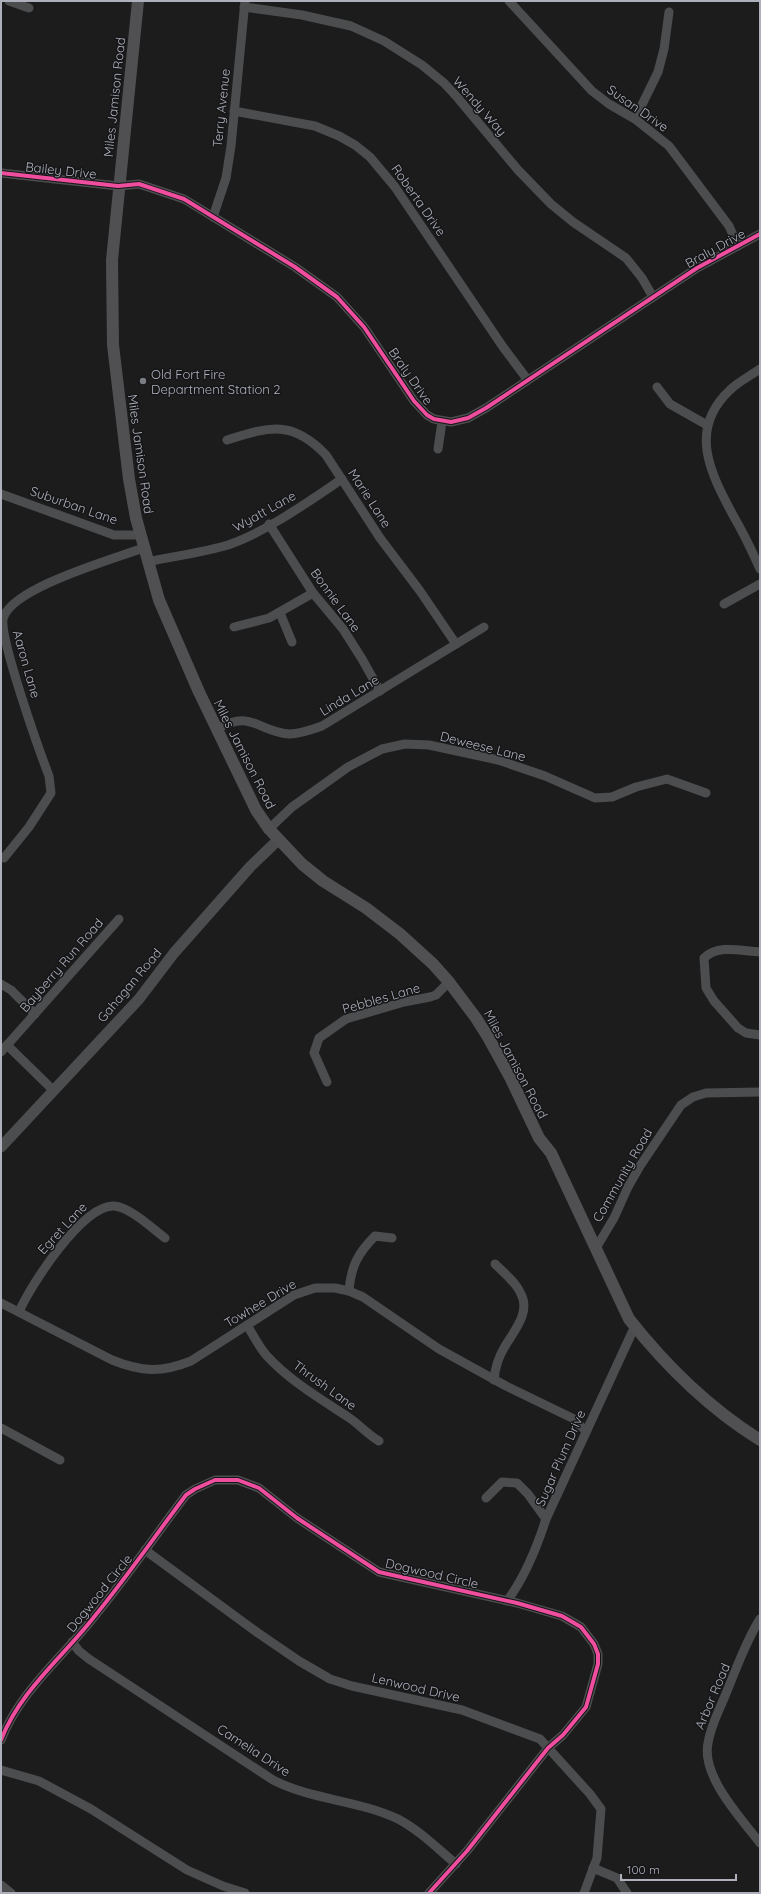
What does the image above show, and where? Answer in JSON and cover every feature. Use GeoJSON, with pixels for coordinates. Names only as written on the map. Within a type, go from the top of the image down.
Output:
{"type":"FeatureCollection","features":[{"type":"Feature","properties":{"kind":"main road","name":"Miles Jamison Road"},"geometry":{"type":"LineString","coordinates":[[138,1],[118,186],[112,263],[113,345],[129,479],[143,548],[156,593],[167,621],[256,810],[268,828],[278,840],[308,868],[366,908],[400,934],[433,964],[449,982],[476,1018],[510,1078],[539,1138],[551,1153],[629,1319],[694,1390],[723,1415],[760,1440]]}},
{"type":"Feature","properties":{"kind":"street"},"geometry":{"type":"LineString","coordinates":[[10,1],[29,8]]}},
{"type":"Feature","properties":{"kind":"street","name":"Susan Drive"},"geometry":{"type":"LineString","coordinates":[[509,1],[592,91],[609,104],[635,119],[662,139],[682,162],[729,226],[738,246]]}},
{"type":"Feature","properties":{"kind":"street","name":"Terry Avenue"},"geometry":{"type":"LineString","coordinates":[[214,217],[226,178],[244,4]]}},
{"type":"Feature","properties":{"kind":"street","name":"Wendy Way"},"geometry":{"type":"LineString","coordinates":[[244,4],[350,26],[384,41],[422,65],[452,92],[518,170],[548,201],[573,222],[626,258],[642,278],[653,297]]}},
{"type":"Feature","properties":{"kind":"street"},"geometry":{"type":"LineString","coordinates":[[635,119],[658,72],[664,49],[669,12]]}},
{"type":"Feature","properties":{"kind":"street","name":"Roberta Drive"},"geometry":{"type":"LineString","coordinates":[[234,111],[315,126],[345,139],[370,157],[396,187],[503,347],[527,379]]}},
{"type":"Feature","properties":{"kind":"street","name":"Bailey Drive"},"geometry":{"type":"LineString","coordinates":[[1,173],[118,186]]}},
{"type":"Feature","properties":{"kind":"street","name":"Braly Drive"},"geometry":{"type":"LineString","coordinates":[[118,186],[134,183],[150,186],[184,199],[295,267],[338,297],[364,328],[420,409],[434,419],[442,422],[451,422],[468,418],[697,268],[760,234]]}},
{"type":"Feature","properties":{"kind":"street"},"geometry":{"type":"LineString","coordinates":[[760,370],[731,389],[717,406],[707,425],[705,444],[710,466],[728,506],[760,569]]}},
{"type":"Feature","properties":{"kind":"street"},"geometry":{"type":"LineString","coordinates":[[657,388],[670,404],[707,425]]}},
{"type":"Feature","properties":{"kind":"street"},"geometry":{"type":"LineString","coordinates":[[438,449],[442,422]]}},
{"type":"Feature","properties":{"kind":"street","name":"Marie Lane"},"geometry":{"type":"LineString","coordinates":[[227,440],[264,429],[280,429],[294,432],[315,444],[326,455],[380,538],[420,591],[456,644]]}},
{"type":"Feature","properties":{"kind":"street","name":"Wyatt Lane"},"geometry":{"type":"LineString","coordinates":[[148,562],[227,545],[248,537],[342,479]]}},
{"type":"Feature","properties":{"kind":"street","name":"Suburban Lane"},"geometry":{"type":"LineString","coordinates":[[1,494],[114,535],[140,534]]}},
{"type":"Feature","properties":{"kind":"street","name":"Bonnie Lane"},"geometry":{"type":"LineString","coordinates":[[269,524],[313,593],[343,629],[380,691]]}},
{"type":"Feature","properties":{"kind":"street","name":"Aaron Lane"},"geometry":{"type":"LineString","coordinates":[[4,858],[29,827],[51,793],[49,776],[5,643],[3,619],[12,603],[27,594],[59,578],[143,548]]}},
{"type":"Feature","properties":{"kind":"street"},"geometry":{"type":"LineString","coordinates":[[724,604],[760,584]]}},
{"type":"Feature","properties":{"kind":"street"},"geometry":{"type":"LineString","coordinates":[[234,626],[265,620],[313,593]]}},
{"type":"Feature","properties":{"kind":"street"},"geometry":{"type":"LineString","coordinates":[[280,612],[292,642]]}},
{"type":"Feature","properties":{"kind":"street","name":"Linda Lane"},"geometry":{"type":"LineString","coordinates":[[217,729],[229,722],[242,720],[290,734],[305,732],[322,726],[484,627]]}},
{"type":"Feature","properties":{"kind":"street","name":"Deweese Lane"},"geometry":{"type":"LineString","coordinates":[[268,828],[292,807],[348,767],[382,749],[406,744],[429,745],[498,760],[545,776],[595,798],[612,797],[642,785],[667,779],[706,794]]}},
{"type":"Feature","properties":{"kind":"street","name":"Gahagan Road"},"geometry":{"type":"LineString","coordinates":[[1,1147],[139,999],[174,954],[250,867],[278,840]]}},
{"type":"Feature","properties":{"kind":"street","name":"Bayberry Run Road"},"geometry":{"type":"LineString","coordinates":[[54,1091],[4,1048],[119,919]]}},
{"type":"Feature","properties":{"kind":"street"},"geometry":{"type":"LineString","coordinates":[[760,952],[720,949],[710,952],[704,958],[706,988],[714,1001],[738,1028],[746,1033],[760,1035]]}},
{"type":"Feature","properties":{"kind":"street","name":"Pebbles Lane"},"geometry":{"type":"LineString","coordinates":[[327,1082],[314,1052],[319,1038],[324,1033],[346,1019],[436,995],[449,982]]}},
{"type":"Feature","properties":{"kind":"street"},"geometry":{"type":"LineString","coordinates":[[1,984],[11,990],[35,1014]]}},
{"type":"Feature","properties":{"kind":"street","name":"Community Road"},"geometry":{"type":"LineString","coordinates":[[596,1248],[614,1218],[628,1187],[640,1166],[672,1116],[681,1105],[706,1092],[760,1092]]}},
{"type":"Feature","properties":{"kind":"street","name":"Egret Lane"},"geometry":{"type":"LineString","coordinates":[[19,1312],[24,1301],[52,1257],[89,1216],[100,1208],[113,1206],[125,1209],[166,1238]]}},
{"type":"Feature","properties":{"kind":"street"},"geometry":{"type":"LineString","coordinates":[[348,1291],[350,1277],[357,1256],[363,1248],[375,1236],[392,1238]]}},
{"type":"Feature","properties":{"kind":"street"},"geometry":{"type":"LineString","coordinates":[[494,1380],[498,1360],[519,1324],[524,1312],[524,1301],[519,1289],[495,1264]]}},
{"type":"Feature","properties":{"kind":"street","name":"Towhee Drive"},"geometry":{"type":"LineString","coordinates":[[1,1303],[112,1360],[129,1367],[143,1370],[167,1368],[190,1361],[300,1293],[315,1288],[325,1287],[348,1291],[372,1302],[439,1349],[494,1380],[572,1418],[586,1431]]}},
{"type":"Feature","properties":{"kind":"street","name":"Thrush Lane"},"geometry":{"type":"LineString","coordinates":[[247,1325],[267,1356],[277,1365],[313,1395],[353,1420],[370,1436],[379,1441]]}},
{"type":"Feature","properties":{"kind":"street","name":"Sugar Plum Drive"},"geometry":{"type":"LineString","coordinates":[[507,1601],[525,1571],[539,1540],[546,1519],[635,1326]]}},
{"type":"Feature","properties":{"kind":"street"},"geometry":{"type":"LineString","coordinates":[[1,1428],[60,1460]]}},
{"type":"Feature","properties":{"kind":"street","name":"Dogwood Circle"},"geometry":{"type":"LineString","coordinates":[[1,1740],[22,1701],[36,1682],[94,1618],[186,1495],[194,1489],[215,1480],[238,1480],[258,1488],[297,1518],[379,1572],[507,1601],[562,1616],[573,1622],[588,1635],[598,1654],[598,1664],[586,1707],[567,1730],[548,1748],[456,1864],[429,1893]]}},
{"type":"Feature","properties":{"kind":"street"},"geometry":{"type":"LineString","coordinates":[[486,1498],[502,1482],[517,1483],[528,1494],[546,1519]]}},
{"type":"Feature","properties":{"kind":"street","name":"Lenwood Drive"},"geometry":{"type":"LineString","coordinates":[[145,1550],[258,1633],[330,1679],[352,1686],[462,1710],[540,1739],[590,1794],[601,1809],[597,1858],[584,1893]]}},
{"type":"Feature","properties":{"kind":"street","name":"Arbor Road"},"geometry":{"type":"LineString","coordinates":[[760,1619],[715,1717],[707,1744],[707,1753],[711,1771],[720,1789],[760,1843]]}},
{"type":"Feature","properties":{"kind":"street","name":"Camelia Drive"},"geometry":{"type":"LineString","coordinates":[[72,1642],[79,1651],[89,1659],[273,1780],[299,1792],[378,1812],[398,1820],[416,1830],[456,1864]]}},
{"type":"Feature","properties":{"kind":"street"},"geometry":{"type":"LineString","coordinates":[[1,1770],[39,1781],[92,1809],[187,1870],[223,1886],[245,1893]]}},
{"type":"Feature","properties":{"kind":"street"},"geometry":{"type":"LineString","coordinates":[[593,1868],[617,1878],[627,1893]]}},
{"type":"Feature","properties":{"kind":"street"},"geometry":{"type":"LineString","coordinates":[[1,1885],[12,1893]]}},
{"type":"Feature","properties":{"kind":"cycle path"},"geometry":{"type":"LineString","coordinates":[[1,173],[118,186],[139,184],[184,199],[295,267],[337,297],[364,327],[414,401],[427,415],[434,419],[451,422],[468,418],[486,408],[697,268],[760,234]]}},
{"type":"Feature","properties":{"kind":"cycle path"},"geometry":{"type":"LineString","coordinates":[[1,1740],[9,1722],[30,1690],[82,1632],[186,1495],[215,1480],[238,1480],[259,1488],[297,1518],[379,1572],[517,1603],[562,1616],[581,1627],[594,1644],[598,1654],[598,1664],[586,1707],[563,1735],[548,1748],[467,1851],[429,1893]]}},
{"type":"Feature","properties":{"kind":"place","name":"Old Fort Fire Department Station 2"},"geometry":{"type":"Point","coordinates":[143,381]}}]}
